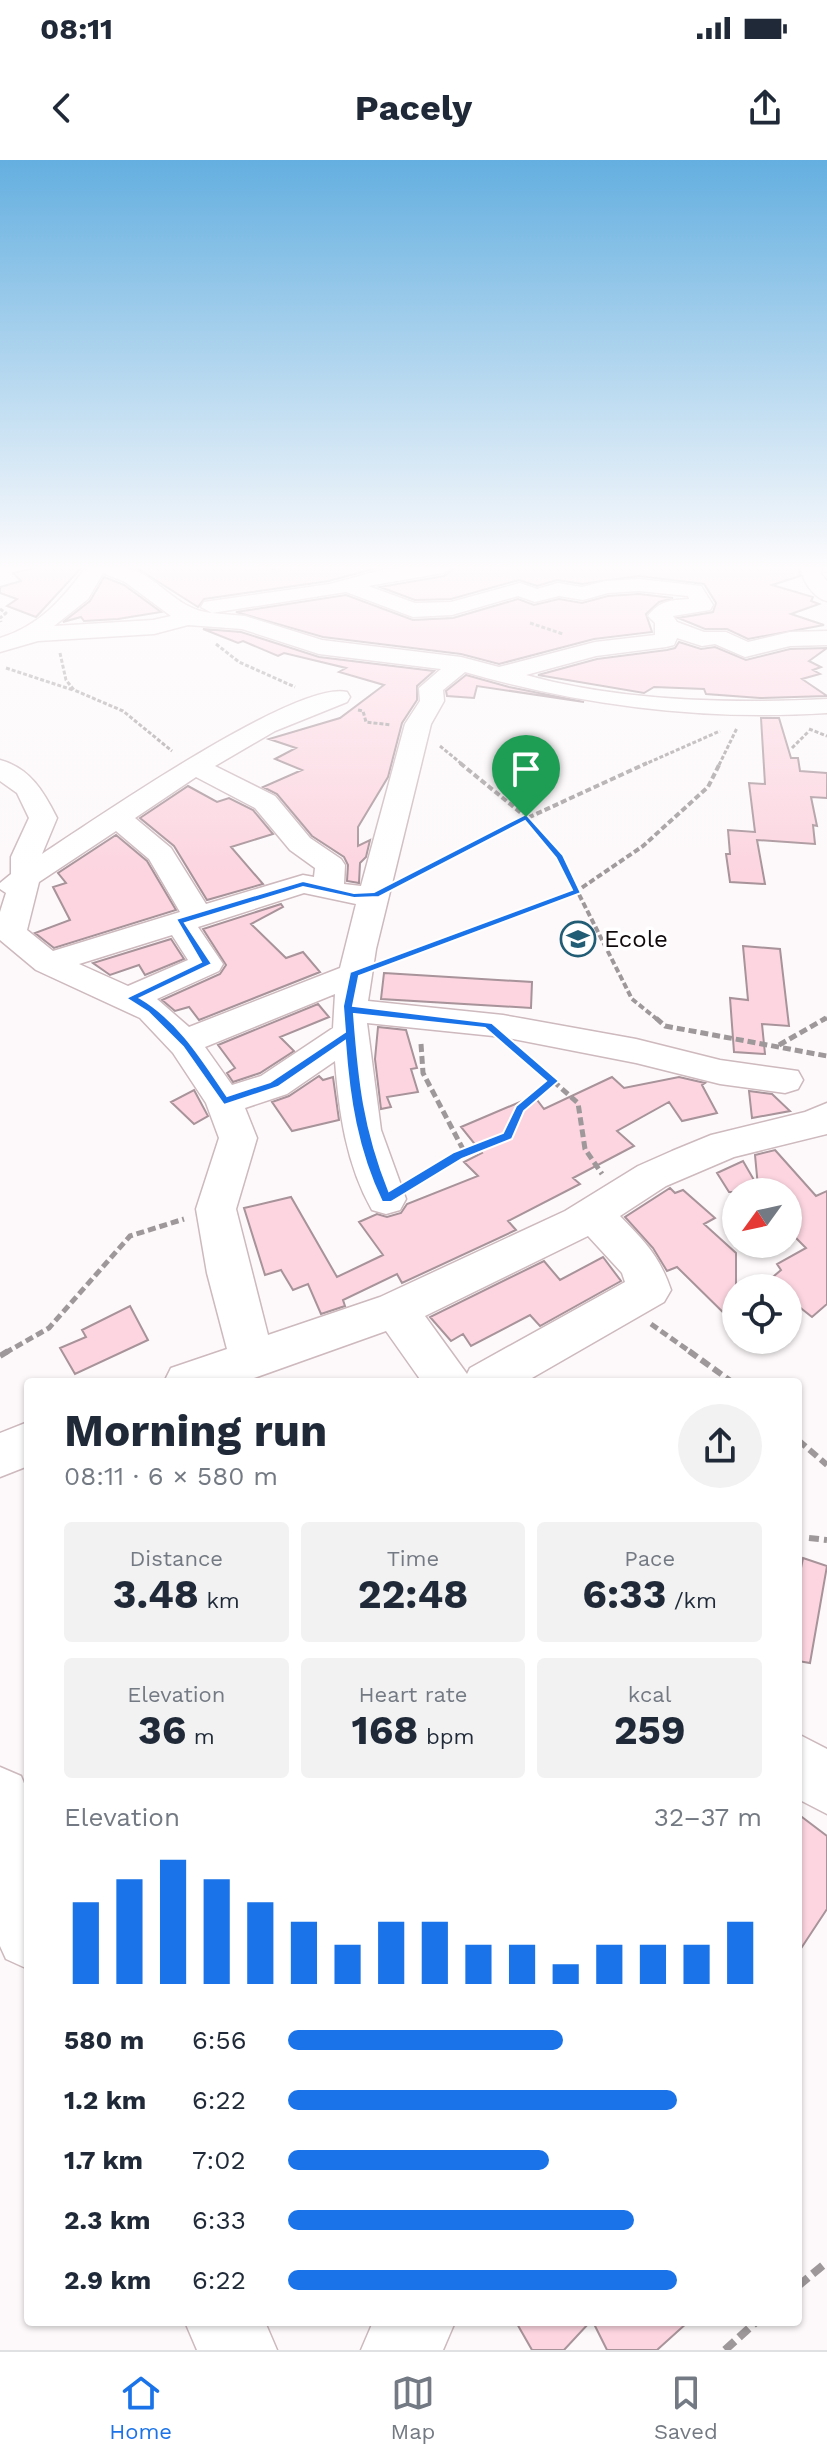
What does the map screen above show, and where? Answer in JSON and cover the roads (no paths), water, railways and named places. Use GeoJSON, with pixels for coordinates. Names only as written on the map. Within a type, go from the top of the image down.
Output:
{"type":"FeatureCollection","features":[{"type":"Feature","properties":{"kind":"street"},"geometry":{"type":"LineString","coordinates":[[386,1199],[364,1144],[354,1087],[351,1006],[415,732],[432,701],[431,688],[454,669]]}},
{"type":"Feature","properties":{"kind":"street"},"geometry":{"type":"LineString","coordinates":[[481,669],[532,684],[681,706],[761,710],[827,706]]}},
{"type":"Feature","properties":{"kind":"street"},"geometry":{"type":"LineString","coordinates":[[499,674],[517,669]]}},
{"type":"Feature","properties":{"kind":"street"},"geometry":{"type":"LineString","coordinates":[[0,897],[115,816],[195,766],[266,726],[338,697]]}},
{"type":"Feature","properties":{"kind":"street"},"geometry":{"type":"LineString","coordinates":[[195,766],[265,802],[300,844],[330,865],[328,888]]}},
{"type":"Feature","properties":{"kind":"street"},"geometry":{"type":"LineString","coordinates":[[0,768],[29,789],[43,818],[26,857],[26,876],[10,932],[48,963],[152,1010],[184,1042],[224,1101],[238,1138],[216,1209],[228,1273],[223,1372],[395,1310],[605,1206],[652,1176],[725,1145],[824,1126],[782,1063],[720,1072],[636,1051],[488,1025],[419,1019],[351,1006],[184,1042]]}},
{"type":"Feature","properties":{"kind":"street"},"geometry":{"type":"LineString","coordinates":[[115,816],[156,847],[179,878],[189,918],[207,964],[131,998]]}},
{"type":"Feature","properties":{"kind":"street"},"geometry":{"type":"LineString","coordinates":[[48,963],[303,884],[354,895],[376,895]]}},
{"type":"Feature","properties":{"kind":"street"},"geometry":{"type":"LineString","coordinates":[[224,1101],[274,1085],[351,1006]]}},
{"type":"Feature","properties":{"kind":"street"},"geometry":{"type":"LineString","coordinates":[[493,1378],[567,1333],[649,1290],[647,1278],[605,1206]]}},
{"type":"Feature","properties":{"kind":"street"},"geometry":{"type":"LineString","coordinates":[[395,1310],[445,1378]]}},
{"type":"Feature","properties":{"kind":"street"},"geometry":{"type":"LineString","coordinates":[[0,1455],[24,1446]]}},
{"type":"Feature","properties":{"kind":"street"},"geometry":{"type":"LineString","coordinates":[[802,1766],[827,1785]]}},
{"type":"Feature","properties":{"kind":"street"},"geometry":{"type":"LineString","coordinates":[[13,1800],[16,1885],[24,1920]]}},
{"type":"Feature","properties":{"kind":"street"},"geometry":{"type":"LineString","coordinates":[[225,2326],[239,2350]]}},
{"type":"Feature","properties":{"kind":"street"},"geometry":{"type":"LineString","coordinates":[[399,2350],[414,2326]]}},
{"type":"Feature","properties":{"kind":"place","name":"Ecole"},"geometry":{"type":"Point","coordinates":[578,939]}}]}
